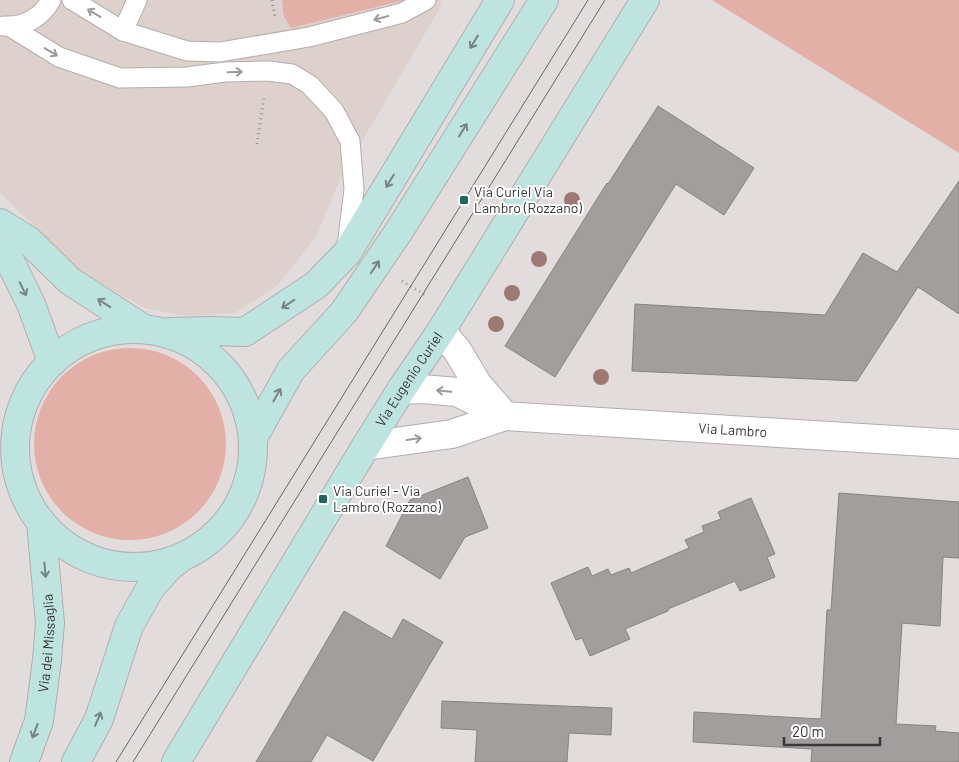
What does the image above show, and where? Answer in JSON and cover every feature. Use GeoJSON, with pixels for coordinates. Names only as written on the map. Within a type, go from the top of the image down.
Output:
{"type":"FeatureCollection","features":[{"type":"Feature","properties":{"kind":"main road"},"geometry":{"type":"LineString","coordinates":[[0,223],[29,241],[70,281],[154,331],[245,332],[316,285],[347,253],[500,0]]}},
{"type":"Feature","properties":{"kind":"main road"},"geometry":{"type":"LineString","coordinates":[[253,438],[291,370],[344,312],[399,231],[544,0]]}},
{"type":"Feature","properties":{"kind":"main road","name":"Via Eugenio Curiel"},"geometry":{"type":"LineString","coordinates":[[176,762],[366,446],[441,331],[645,0]]}},
{"type":"Feature","properties":{"kind":"main road"},"geometry":{"type":"LineString","coordinates":[[0,246],[31,304],[52,362]]}},
{"type":"Feature","properties":{"kind":"main road","name":"Via dei Missaglia"},"geometry":{"type":"LineString","coordinates":[[130,329],[154,331],[187,341],[223,368],[232,379],[246,406],[253,438],[253,464],[250,479],[246,492],[231,518],[211,540],[199,549],[179,559],[143,567],[113,566],[99,562],[72,550],[60,541],[40,522],[31,508],[19,480],[15,451],[20,414],[28,394],[40,375],[52,362],[73,346],[100,334],[130,329]]}},
{"type":"Feature","properties":{"kind":"main road","name":"Via dei Missaglia"},"geometry":{"type":"LineString","coordinates":[[24,762],[38,721],[50,624],[40,522]]}},
{"type":"Feature","properties":{"kind":"main road","name":"Via dei Missaglia"},"geometry":{"type":"LineString","coordinates":[[76,762],[99,719],[129,626],[151,587],[179,559]]}},
{"type":"Feature","properties":{"kind":"street"},"geometry":{"type":"LineString","coordinates":[[441,331],[457,350],[478,385],[505,416]]}},
{"type":"Feature","properties":{"kind":"street"},"geometry":{"type":"LineString","coordinates":[[402,390],[422,389],[457,392],[505,416]]}},
{"type":"Feature","properties":{"kind":"street"},"geometry":{"type":"LineString","coordinates":[[366,446],[452,434],[505,416]]}},
{"type":"Feature","properties":{"kind":"street","name":"Via Lambro"},"geometry":{"type":"LineString","coordinates":[[505,416],[959,444]]}},
{"type":"Feature","properties":{"kind":"lane"},"geometry":{"type":"LineString","coordinates":[[5,26],[25,23],[40,15],[51,0]]}},
{"type":"Feature","properties":{"kind":"lane"},"geometry":{"type":"LineString","coordinates":[[72,0],[123,31],[187,51],[220,52],[309,37],[402,13],[426,0]]}},
{"type":"Feature","properties":{"kind":"lane"},"geometry":{"type":"LineString","coordinates":[[123,31],[137,0]]}},
{"type":"Feature","properties":{"kind":"lane"},"geometry":{"type":"LineString","coordinates":[[5,26],[59,57],[120,78],[186,78],[225,72],[268,71],[292,74],[310,85],[334,111],[350,141],[354,189],[347,253]]}},
{"type":"Feature","properties":{"kind":"path"},"geometry":{"type":"LineString","coordinates":[[401,280],[434,300]]}},
{"type":"Feature","properties":{"kind":"shaded area"},"geometry":{"type":"Polygon","coordinates":[[[0,0],[440,0],[441,6],[340,179],[317,235],[278,285],[235,313],[187,316],[144,308],[83,273],[0,193],[0,0]]]}},
{"type":"Feature","properties":{"kind":"shaded area"},"geometry":{"type":"Polygon","coordinates":[[[282,0],[405,0],[291,28],[284,16],[282,0]]]}},
{"type":"Feature","properties":{"kind":"shaded area"},"geometry":{"type":"Polygon","coordinates":[[[712,0],[959,0],[959,153],[712,0]]]}},
{"type":"Feature","properties":{"kind":"shaded area"},"geometry":{"type":"Polygon","coordinates":[[[130,348],[158,352],[183,364],[198,376],[210,391],[222,416],[226,444],[222,472],[210,497],[198,512],[183,524],[158,536],[130,540],[102,536],[77,524],[62,512],[50,497],[38,472],[34,444],[38,416],[50,391],[62,376],[77,364],[102,352],[130,348]]]}},
{"type":"Feature","properties":{"kind":"building"},"geometry":{"type":"Polygon","coordinates":[[[658,106],[754,168],[724,215],[676,184],[555,377],[505,346],[607,183],[658,106]]]}},
{"type":"Feature","properties":{"kind":"building"},"geometry":{"type":"Polygon","coordinates":[[[959,181],[959,314],[918,287],[857,381],[632,371],[635,304],[825,315],[863,253],[897,272],[959,181]]]}},
{"type":"Feature","properties":{"kind":"building"},"geometry":{"type":"Polygon","coordinates":[[[468,477],[488,528],[465,537],[440,579],[386,546],[410,500],[468,477]]]}},
{"type":"Feature","properties":{"kind":"building"},"geometry":{"type":"Polygon","coordinates":[[[839,493],[959,502],[959,558],[943,557],[940,626],[902,623],[896,724],[936,726],[935,731],[959,733],[959,762],[811,762],[812,749],[693,742],[694,712],[821,719],[827,610],[831,610],[839,493]]]}},
{"type":"Feature","properties":{"kind":"building"},"geometry":{"type":"Polygon","coordinates":[[[751,498],[775,554],[767,557],[775,577],[740,591],[735,581],[668,609],[668,611],[625,629],[630,639],[590,656],[582,638],[576,640],[551,583],[588,567],[592,576],[608,569],[611,575],[629,568],[631,573],[689,548],[685,540],[704,532],[702,526],[721,519],[718,512],[751,498]]]}},
{"type":"Feature","properties":{"kind":"building"},"geometry":{"type":"Polygon","coordinates":[[[344,611],[392,639],[403,619],[443,642],[373,761],[327,735],[311,762],[256,762],[344,611]]]}},
{"type":"Feature","properties":{"kind":"building"},"geometry":{"type":"Polygon","coordinates":[[[442,701],[612,708],[611,735],[569,733],[567,762],[475,762],[477,730],[441,728],[442,701]]]}},
{"type":"Feature","properties":{"kind":"tram line"},"geometry":{"type":"LineString","coordinates":[[116,762],[588,0]]}},
{"type":"Feature","properties":{"kind":"tram line"},"geometry":{"type":"LineString","coordinates":[[133,762],[605,0]]}},
{"type":"Feature","properties":{"kind":"place","name":"Via Curiel Via Lambro (Rozzano)"},"geometry":{"type":"Point","coordinates":[464,200]}},
{"type":"Feature","properties":{"kind":"place","name":"Via Curiel - Via Lambro (Rozzano)"},"geometry":{"type":"Point","coordinates":[323,499]}}]}
